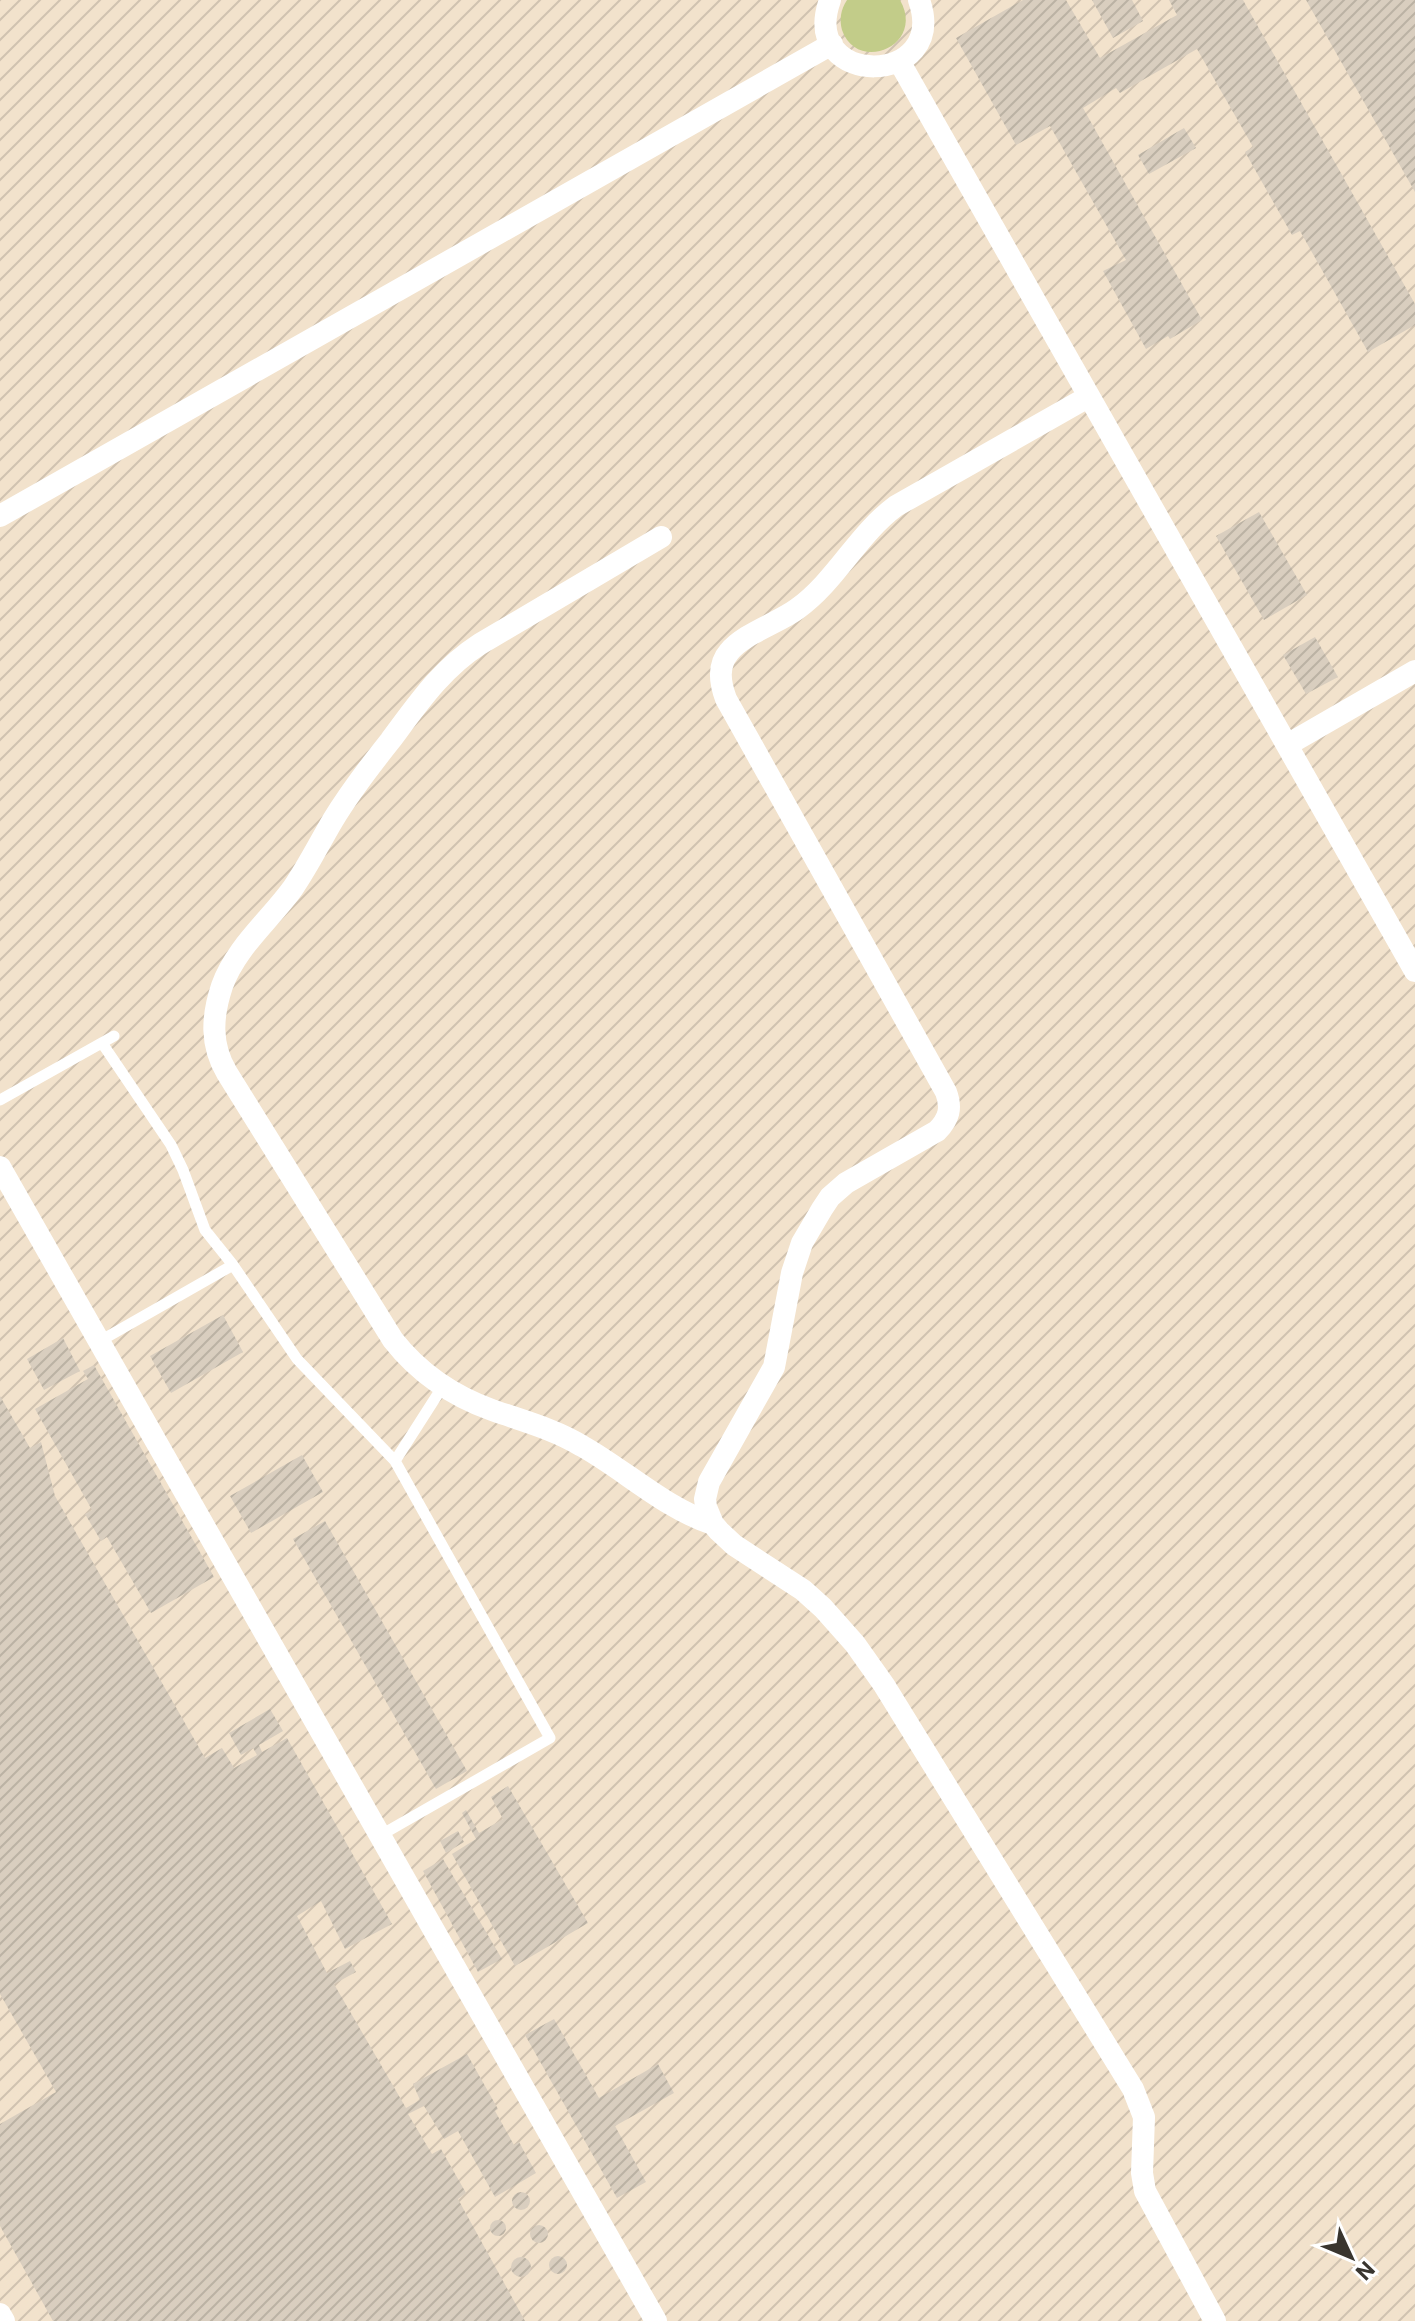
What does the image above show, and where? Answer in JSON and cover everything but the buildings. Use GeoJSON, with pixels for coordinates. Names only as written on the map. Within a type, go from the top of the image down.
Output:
{"type":"FeatureCollection","features":[{"type":"Feature","properties":{"kind":"street"},"geometry":{"type":"LineString","coordinates":[[830,0],[825,21],[832,44],[847,60],[862,67],[878,68],[899,61],[915,45],[923,18],[919,0]]}},
{"type":"Feature","properties":{"kind":"street"},"geometry":{"type":"LineString","coordinates":[[0,516],[832,44]]}},
{"type":"Feature","properties":{"kind":"street"},"geometry":{"type":"LineString","coordinates":[[899,61],[1415,971]]}},
{"type":"Feature","properties":{"kind":"street"},"geometry":{"type":"LineString","coordinates":[[1088,397],[896,506],[874,523],[806,602],[735,646],[724,659],[720,675],[726,699],[946,1092],[950,1106],[946,1119],[937,1131],[846,1183],[830,1197],[815,1220],[802,1243],[792,1273],[774,1367],[706,1490],[706,1507],[713,1524],[734,1545],[803,1590],[823,1608],[855,1644],[884,1685],[1133,2089],[1144,2117],[1142,2173],[1145,2191],[1215,2321]]}},
{"type":"Feature","properties":{"kind":"street"},"geometry":{"type":"LineString","coordinates":[[661,537],[480,644],[455,661],[434,683],[349,794],[292,890],[237,958],[219,996],[214,1044],[221,1063],[393,1340],[420,1369],[443,1386],[479,1404],[557,1432],[688,1514],[713,1524]]}},
{"type":"Feature","properties":{"kind":"street"},"geometry":{"type":"LineString","coordinates":[[1287,745],[1415,671]]}},
{"type":"Feature","properties":{"kind":"street"},"geometry":{"type":"LineString","coordinates":[[0,1167],[656,2321]]}},
{"type":"Feature","properties":{"kind":"street"},"geometry":{"type":"LineString","coordinates":[[0,2314],[4,2321]]}},
{"type":"Feature","properties":{"kind":"lane"},"geometry":{"type":"LineString","coordinates":[[0,1100],[114,1036]]}},
{"type":"Feature","properties":{"kind":"lane"},"geometry":{"type":"LineString","coordinates":[[102,1043],[171,1145],[205,1230],[233,1265],[297,1359],[395,1461],[550,1738],[381,1835]]}},
{"type":"Feature","properties":{"kind":"lane"},"geometry":{"type":"LineString","coordinates":[[100,1341],[233,1265]]}},
{"type":"Feature","properties":{"kind":"lane"},"geometry":{"type":"LineString","coordinates":[[395,1461],[443,1386]]}},
{"type":"Feature","properties":{"kind":"shaded area"},"geometry":{"type":"Polygon","coordinates":[[[0,0],[1415,0],[1415,2321],[0,2321],[0,0]]]}},
{"type":"Feature","properties":{"kind":"green space"},"geometry":{"type":"Polygon","coordinates":[[[847,0],[900,0],[906,16],[904,30],[897,41],[886,49],[874,52],[861,50],[850,43],[841,22],[847,0]]]}}]}
